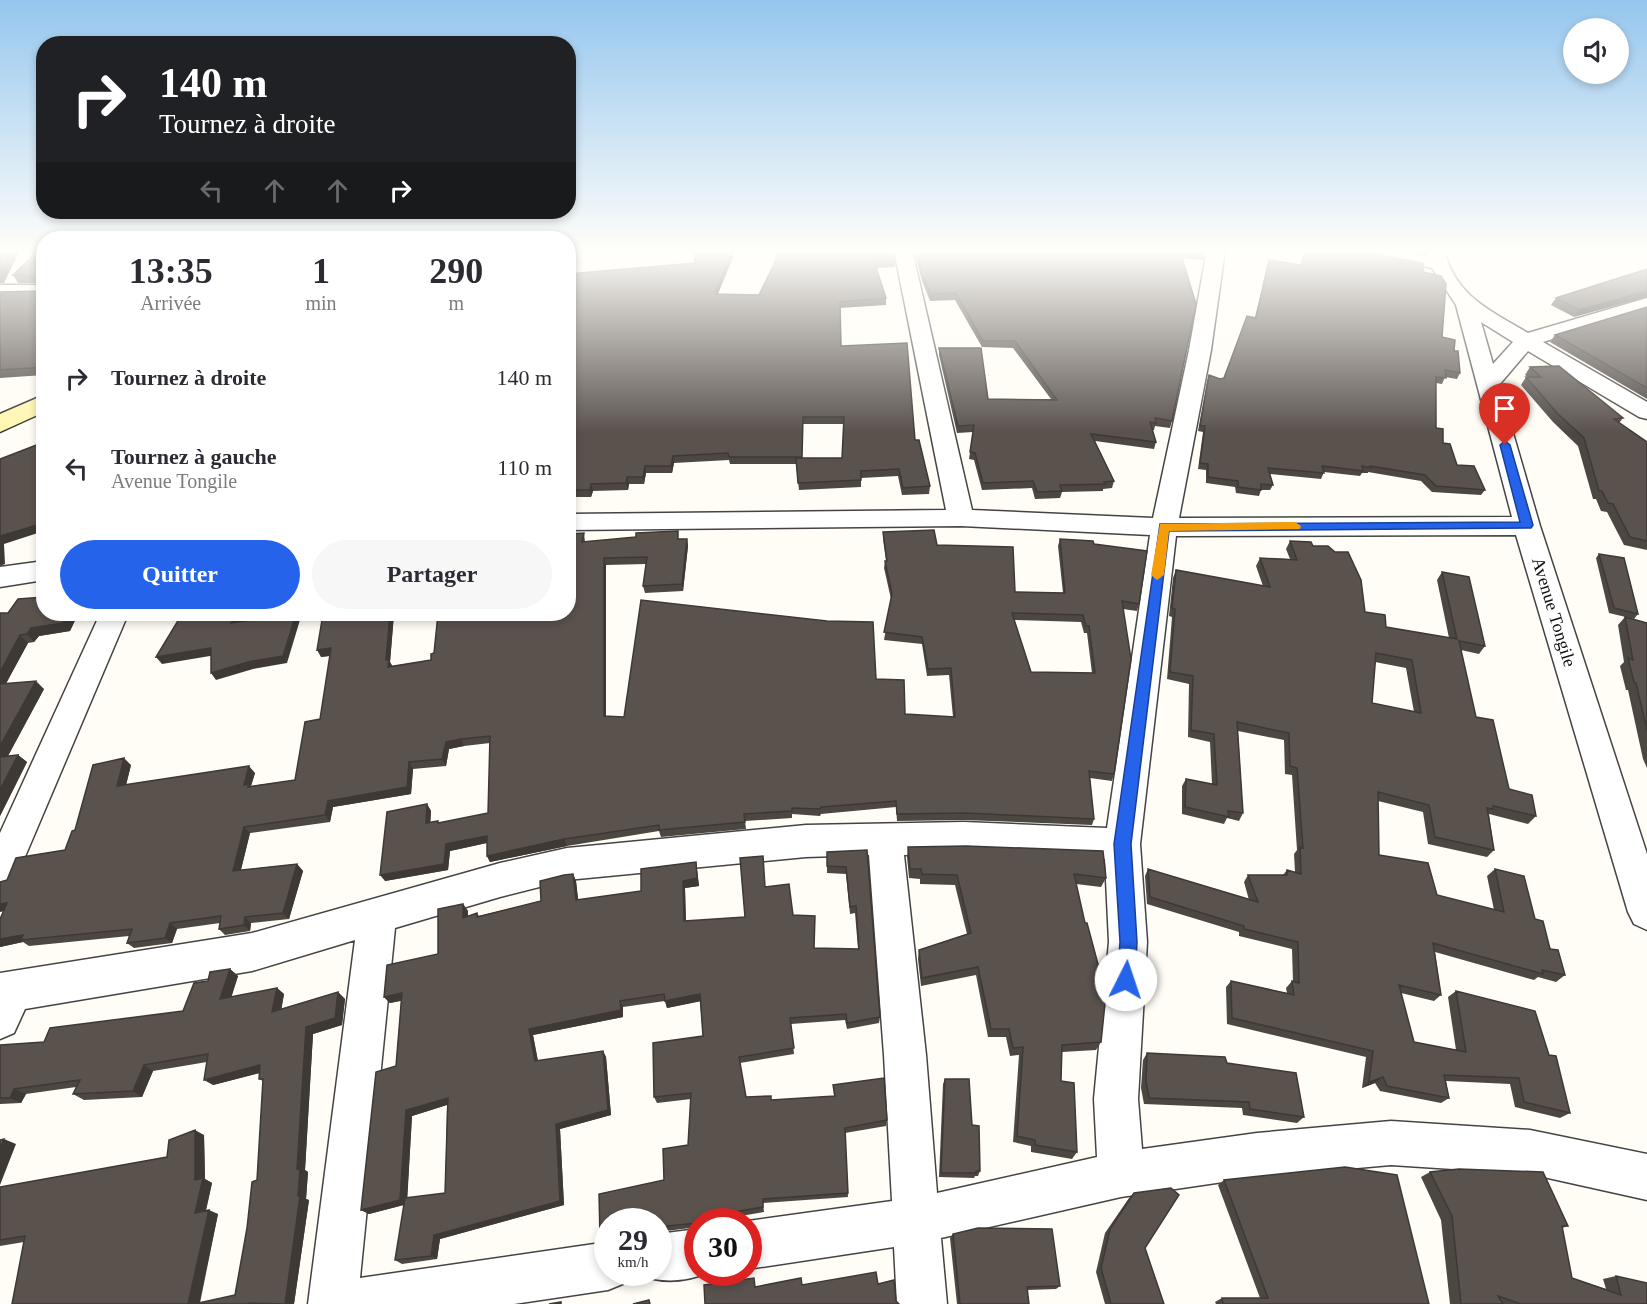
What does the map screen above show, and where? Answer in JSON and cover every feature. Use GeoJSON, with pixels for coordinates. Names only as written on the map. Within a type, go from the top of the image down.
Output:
{"type":"FeatureCollection","features":[{"type":"Feature","properties":{"kind":"main road"},"geometry":{"type":"LineString","coordinates":[[0,424],[36,406]]}},
{"type":"Feature","properties":{"kind":"street"},"geometry":{"type":"LineString","coordinates":[[916,311],[961,518]]}},
{"type":"Feature","properties":{"kind":"street"},"geometry":{"type":"LineString","coordinates":[[1121,1174],[1116,1100],[1128,942],[1122,844],[1164,527],[1206,311]]}},
{"type":"Feature","properties":{"kind":"street","name":"Avenue Tongile"},"geometry":{"type":"LineString","coordinates":[[1468,311],[1527,525],[1647,912]]}},
{"type":"Feature","properties":{"kind":"street"},"geometry":{"type":"LineString","coordinates":[[1476,311],[1647,412]]}},
{"type":"Feature","properties":{"kind":"street"},"geometry":{"type":"LineString","coordinates":[[1488,384],[1526,340],[1623,311]]}},
{"type":"Feature","properties":{"kind":"street"},"geometry":{"type":"LineString","coordinates":[[1619,312],[1647,326]]}},
{"type":"Feature","properties":{"kind":"street"},"geometry":{"type":"LineString","coordinates":[[576,522],[961,518],[1164,527],[1527,525]]}},
{"type":"Feature","properties":{"kind":"street"},"geometry":{"type":"LineString","coordinates":[[0,577],[36,571]]}},
{"type":"Feature","properties":{"kind":"street"},"geometry":{"type":"LineString","coordinates":[[0,873],[111,621]]}},
{"type":"Feature","properties":{"kind":"street"},"geometry":{"type":"LineString","coordinates":[[4,1001],[252,952],[500,880],[567,864],[806,841],[964,838],[1122,844]]}},
{"type":"Feature","properties":{"kind":"street"},"geometry":{"type":"LineString","coordinates":[[885,839],[905,1055],[922,1304]]}},
{"type":"Feature","properties":{"kind":"street"},"geometry":{"type":"LineString","coordinates":[[333,1304],[377,916]]}},
{"type":"Feature","properties":{"kind":"street"},"geometry":{"type":"LineString","coordinates":[[762,1243],[915,1221],[1121,1174],[1257,1155],[1391,1143],[1530,1152],[1647,1177]]}},
{"type":"Feature","properties":{"kind":"street"},"geometry":{"type":"LineString","coordinates":[[350,1304],[594,1268]]}},
{"type":"Feature","properties":{"kind":"building"},"geometry":{"type":"Polygon","coordinates":[[[0,311],[36,311],[36,368],[0,370],[0,311]]]}},
{"type":"Feature","properties":{"kind":"building"},"geometry":{"type":"Polygon","coordinates":[[[576,311],[840,311],[841,346],[907,343],[915,440],[919,440],[930,486],[903,488],[899,469],[861,471],[861,480],[798,483],[796,458],[842,458],[844,417],[803,417],[802,457],[729,457],[728,453],[673,456],[671,466],[645,466],[643,477],[627,477],[626,483],[591,484],[590,490],[576,490],[576,311]]]}},
{"type":"Feature","properties":{"kind":"building"},"geometry":{"type":"Polygon","coordinates":[[[966,311],[1195,311],[1172,421],[1155,418],[1156,423],[1150,422],[1156,442],[1091,434],[1114,481],[1104,482],[1105,484],[1060,485],[1062,491],[1037,492],[1033,481],[983,483],[975,453],[970,452],[974,425],[958,426],[939,348],[981,348],[988,399],[1057,400],[1015,341],[983,341],[966,311]]]}},
{"type":"Feature","properties":{"kind":"building"},"geometry":{"type":"Polygon","coordinates":[[[1258,311],[1444,311],[1442,337],[1455,340],[1454,351],[1458,351],[1460,373],[1445,370],[1446,378],[1436,377],[1436,428],[1443,429],[1443,443],[1450,444],[1457,465],[1474,466],[1485,490],[1436,486],[1425,475],[1370,466],[1371,468],[1362,466],[1363,471],[1322,466],[1324,473],[1268,468],[1273,485],[1261,484],[1261,490],[1238,487],[1238,481],[1208,477],[1208,464],[1200,463],[1205,426],[1200,426],[1209,375],[1224,378],[1247,316],[1256,318],[1258,311]]]}},
{"type":"Feature","properties":{"kind":"building"},"geometry":{"type":"Polygon","coordinates":[[[1634,311],[1647,311],[1647,388],[1555,335],[1634,311]]]}},
{"type":"Feature","properties":{"kind":"building"},"geometry":{"type":"Polygon","coordinates":[[[1559,366],[1623,418],[1614,419],[1647,442],[1647,541],[1630,537],[1613,504],[1608,503],[1602,491],[1599,491],[1584,438],[1558,414],[1526,377],[1541,377],[1530,367],[1559,366]]]}},
{"type":"Feature","properties":{"kind":"building"},"geometry":{"type":"Polygon","coordinates":[[[36,445],[36,525],[0,536],[0,459],[36,445]]]}},
{"type":"Feature","properties":{"kind":"building"},"geometry":{"type":"Polygon","coordinates":[[[934,530],[937,545],[1013,547],[1015,592],[1065,593],[1060,539],[1093,541],[1094,544],[1147,551],[1139,604],[1122,601],[1131,659],[1114,774],[1089,771],[1094,819],[965,813],[897,814],[896,801],[821,807],[820,809],[792,808],[792,811],[744,814],[745,822],[659,830],[659,825],[564,839],[487,856],[487,836],[446,844],[444,864],[380,875],[387,812],[427,804],[426,823],[438,821],[438,823],[488,813],[490,736],[461,739],[446,742],[442,759],[409,762],[407,787],[328,801],[325,815],[244,827],[233,871],[297,864],[283,913],[245,917],[244,925],[219,929],[221,916],[170,923],[165,938],[127,943],[132,929],[21,940],[23,935],[0,939],[0,919],[7,903],[0,904],[0,882],[7,880],[16,858],[65,850],[72,831],[75,830],[93,765],[124,758],[117,786],[249,766],[244,785],[249,784],[248,787],[295,780],[305,722],[320,719],[331,648],[317,650],[322,621],[389,621],[386,660],[389,660],[388,667],[431,660],[431,654],[434,653],[437,621],[576,621],[576,534],[584,533],[582,542],[636,537],[636,533],[678,531],[678,539],[687,539],[682,584],[643,586],[647,557],[604,558],[604,716],[624,717],[641,600],[827,621],[873,622],[876,679],[904,680],[905,714],[955,717],[951,668],[928,669],[922,637],[884,632],[892,594],[885,561],[887,561],[883,532],[934,530]],[[1012,613],[1031,672],[1095,673],[1089,626],[1086,626],[1083,615],[1012,613]]]}},
{"type":"Feature","properties":{"kind":"building"},"geometry":{"type":"Polygon","coordinates":[[[1290,541],[1311,542],[1313,546],[1328,546],[1335,552],[1348,552],[1361,580],[1365,612],[1385,615],[1386,627],[1457,639],[1442,572],[1469,577],[1485,646],[1459,641],[1476,717],[1493,720],[1509,789],[1532,795],[1536,816],[1493,806],[1493,809],[1487,808],[1494,850],[1435,837],[1429,805],[1378,792],[1379,855],[1428,863],[1437,895],[1504,912],[1495,869],[1524,876],[1535,919],[1543,921],[1550,949],[1558,950],[1565,975],[1542,970],[1543,974],[1433,943],[1441,995],[1399,985],[1414,1042],[1466,1052],[1456,991],[1535,1011],[1549,1055],[1556,1056],[1570,1113],[1524,1102],[1519,1078],[1444,1075],[1449,1098],[1387,1086],[1383,1077],[1369,1082],[1373,1051],[1232,1018],[1231,981],[1294,995],[1292,981],[1299,983],[1298,942],[1244,929],[1244,926],[1150,897],[1148,869],[1258,902],[1248,875],[1287,875],[1287,870],[1301,874],[1300,847],[1303,848],[1297,768],[1290,766],[1289,733],[1237,722],[1243,813],[1228,811],[1229,817],[1185,807],[1186,779],[1217,785],[1214,734],[1191,730],[1193,676],[1170,672],[1176,570],[1270,587],[1260,558],[1297,560],[1290,541]],[[1376,653],[1372,703],[1421,713],[1412,660],[1376,653]]]}},
{"type":"Feature","properties":{"kind":"building"},"geometry":{"type":"Polygon","coordinates":[[[1599,554],[1624,558],[1638,614],[1614,608],[1599,554]]]}},
{"type":"Feature","properties":{"kind":"building"},"geometry":{"type":"Polygon","coordinates":[[[36,598],[36,621],[64,621],[31,628],[27,634],[20,635],[0,672],[0,613],[8,613],[18,599],[36,598]]]}},
{"type":"Feature","properties":{"kind":"building"},"geometry":{"type":"Polygon","coordinates":[[[1625,617],[1647,623],[1647,730],[1628,658],[1633,660],[1625,617]]]}},
{"type":"Feature","properties":{"kind":"building"},"geometry":{"type":"Polygon","coordinates":[[[178,621],[232,621],[231,623],[294,621],[283,656],[248,662],[211,673],[211,648],[156,657],[178,621]]]}},
{"type":"Feature","properties":{"kind":"building"},"geometry":{"type":"Polygon","coordinates":[[[36,681],[0,746],[0,684],[36,681]]]}},
{"type":"Feature","properties":{"kind":"building"},"geometry":{"type":"Polygon","coordinates":[[[18,755],[0,790],[0,757],[18,755]]]}},
{"type":"Feature","properties":{"kind":"building"},"geometry":{"type":"Polygon","coordinates":[[[966,846],[1103,851],[1106,878],[1074,874],[1085,923],[1087,923],[1106,994],[1101,1042],[1062,1045],[1061,1081],[1074,1083],[1077,1152],[1035,1145],[1035,1140],[1017,1136],[1023,1047],[1013,1048],[1009,1029],[991,1029],[978,967],[922,978],[919,950],[971,933],[957,875],[922,874],[921,869],[910,869],[908,847],[966,846]]]}},
{"type":"Feature","properties":{"kind":"building"},"geometry":{"type":"Polygon","coordinates":[[[867,850],[880,1017],[847,1023],[846,1014],[790,1018],[794,1048],[739,1057],[746,1097],[771,1096],[771,1100],[835,1096],[833,1085],[884,1078],[887,1120],[845,1128],[848,1193],[763,1199],[763,1207],[757,1208],[684,1208],[684,1224],[672,1226],[672,1208],[599,1208],[599,1194],[664,1180],[663,1149],[688,1145],[691,1093],[654,1097],[653,1043],[703,1036],[700,994],[665,1001],[664,994],[620,1001],[621,1010],[529,1029],[535,1061],[603,1051],[608,1110],[556,1124],[560,1201],[434,1235],[431,1256],[395,1260],[405,1198],[445,1193],[448,1098],[406,1110],[400,1200],[361,1210],[376,1072],[396,1066],[402,993],[384,997],[387,965],[438,954],[438,909],[463,904],[463,918],[477,913],[477,917],[541,901],[540,881],[573,874],[576,900],[641,891],[641,869],[696,862],[697,878],[683,881],[684,921],[745,917],[740,858],[763,856],[765,887],[789,884],[793,915],[815,916],[814,948],[859,949],[856,906],[850,907],[846,867],[827,866],[827,852],[867,850]]]}},
{"type":"Feature","properties":{"kind":"building"},"geometry":{"type":"Polygon","coordinates":[[[230,969],[220,999],[277,988],[272,1012],[338,992],[335,1018],[306,1027],[297,1169],[300,1168],[298,1196],[300,1196],[285,1304],[194,1304],[235,1295],[247,1228],[252,1182],[257,1180],[263,1079],[259,1079],[260,1065],[204,1080],[208,1054],[144,1065],[133,1091],[73,1094],[80,1080],[14,1089],[10,1098],[0,1098],[0,1045],[44,1042],[50,1028],[183,1011],[194,983],[208,981],[210,972],[230,969]]]}},
{"type":"Feature","properties":{"kind":"building"},"geometry":{"type":"Polygon","coordinates":[[[1147,1053],[1225,1057],[1227,1063],[1296,1073],[1304,1117],[1250,1109],[1249,1102],[1149,1098],[1146,1082],[1147,1053]]]}},
{"type":"Feature","properties":{"kind":"building"},"geometry":{"type":"Polygon","coordinates":[[[945,1079],[969,1079],[972,1125],[979,1126],[980,1171],[976,1173],[941,1173],[945,1079]]]}},
{"type":"Feature","properties":{"kind":"building"},"geometry":{"type":"Polygon","coordinates":[[[195,1130],[195,1180],[203,1178],[195,1213],[209,1210],[188,1304],[12,1304],[25,1236],[0,1240],[0,1187],[167,1157],[169,1140],[195,1130]]]}},
{"type":"Feature","properties":{"kind":"building"},"geometry":{"type":"Polygon","coordinates":[[[1345,1167],[1397,1175],[1429,1304],[1223,1304],[1222,1298],[1268,1298],[1224,1180],[1345,1167]]]}},
{"type":"Feature","properties":{"kind":"building"},"geometry":{"type":"Polygon","coordinates":[[[1459,1169],[1543,1172],[1568,1226],[1562,1226],[1572,1278],[1621,1295],[1616,1276],[1647,1283],[1647,1304],[1521,1304],[1498,1296],[1503,1304],[1461,1304],[1452,1216],[1430,1172],[1459,1169]]]}},
{"type":"Feature","properties":{"kind":"building"},"geometry":{"type":"Polygon","coordinates":[[[1171,1188],[1179,1195],[1145,1248],[1164,1304],[1111,1304],[1101,1268],[1110,1229],[1134,1193],[1171,1188]]]}},
{"type":"Feature","properties":{"kind":"building"},"geometry":{"type":"Polygon","coordinates":[[[978,1228],[1052,1229],[1060,1286],[1027,1287],[1029,1304],[960,1304],[953,1234],[978,1228]]]}},
{"type":"Feature","properties":{"kind":"building"},"geometry":{"type":"Polygon","coordinates":[[[876,1272],[878,1284],[894,1280],[896,1301],[899,1304],[705,1304],[704,1286],[755,1287],[801,1278],[802,1285],[876,1272]]]}},
{"type":"Feature","properties":{"kind":"building"},"geometry":{"type":"Polygon","coordinates":[[[649,1300],[650,1304],[633,1304],[649,1300]]]}},
{"type":"Feature","properties":{"kind":"slow traffic"},"geometry":{"type":"LineString","coordinates":[[1157,575],[1164,527],[1295,526]]}},
{"type":"Feature","properties":{"kind":"route"},"geometry":{"type":"LineString","coordinates":[[1126,980],[1128,942],[1122,844],[1164,527],[1527,525],[1505,445]]}}]}
